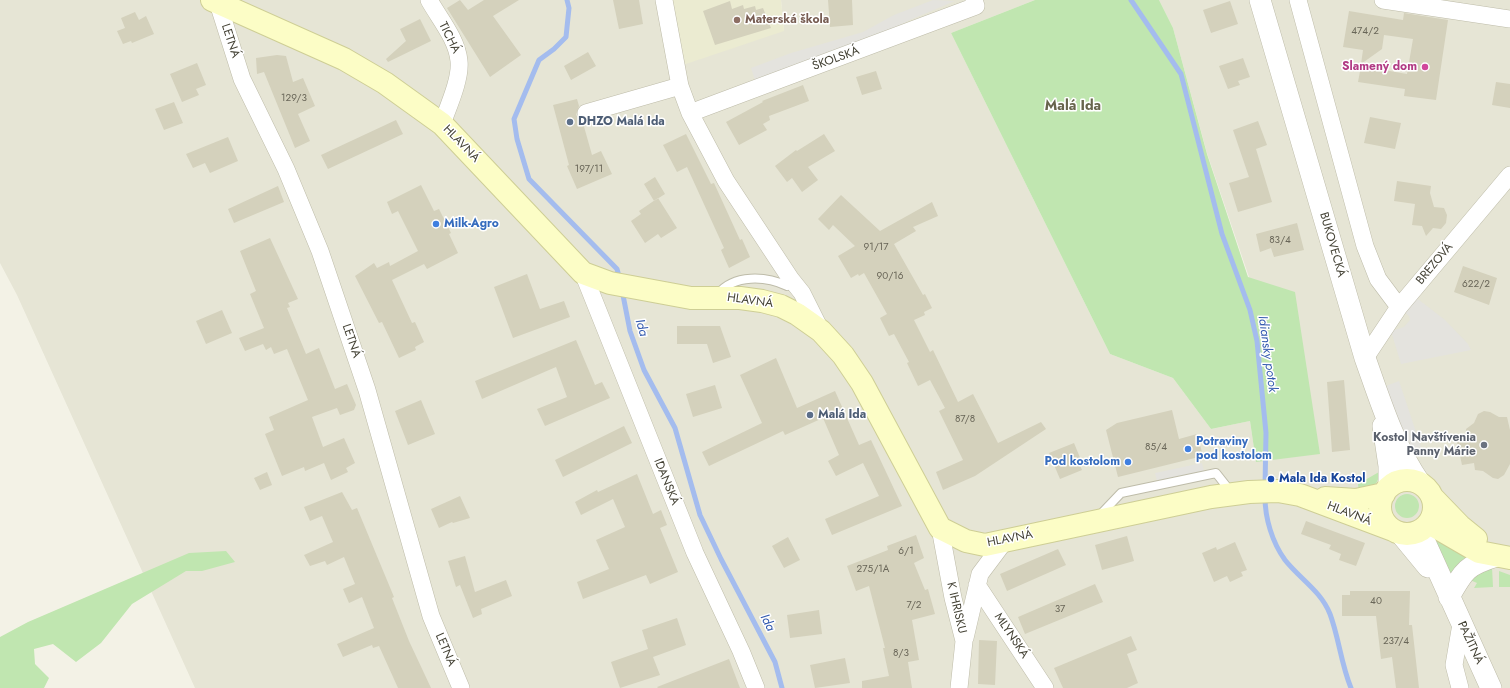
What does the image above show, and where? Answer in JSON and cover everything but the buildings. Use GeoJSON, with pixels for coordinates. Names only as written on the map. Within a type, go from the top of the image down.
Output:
{"type":"FeatureCollection","features":[{"type":"Feature","properties":{"kind":"main road","name":"HLAVNÁ"},"geometry":{"type":"LineString","coordinates":[[215,0],[344,59],[386,83],[442,124],[583,273],[610,283],[691,298],[740,298],[786,290],[797,314],[821,331],[843,355],[862,383],[940,528],[973,542],[985,545],[1004,542],[1096,520],[1241,493],[1278,491],[1306,497],[1411,529],[1479,552],[1504,557]]}},
{"type":"Feature","properties":{"kind":"main road","name":"HLAVNÁ"},"geometry":{"type":"LineString","coordinates":[[1306,497],[1356,500],[1386,490],[1402,480],[1426,490]]}},
{"type":"Feature","properties":{"kind":"main road","name":"HLAVNÁ"},"geometry":{"type":"LineString","coordinates":[[1386,490],[1380,507],[1381,516],[1386,524],[1411,529]]}},
{"type":"Feature","properties":{"kind":"main road"},"geometry":{"type":"LineString","coordinates":[[1411,529],[1434,510],[1426,490]]}},
{"type":"Feature","properties":{"kind":"main road"},"geometry":{"type":"LineString","coordinates":[[1426,490],[1460,526],[1504,557]]}},
{"type":"Feature","properties":{"kind":"street","name":"LETNÁ"},"geometry":{"type":"LineString","coordinates":[[215,0],[242,79],[286,169],[320,251],[368,390],[431,616],[461,688]]}},
{"type":"Feature","properties":{"kind":"street","name":"TICHÁ"},"geometry":{"type":"LineString","coordinates":[[429,0],[454,44],[460,62],[454,91],[442,124]]}},
{"type":"Feature","properties":{"kind":"street"},"geometry":{"type":"LineString","coordinates":[[664,0],[680,86],[690,113],[786,290],[802,293],[821,331]]}},
{"type":"Feature","properties":{"kind":"street","name":"ŠKOLSKÁ"},"geometry":{"type":"LineString","coordinates":[[690,113],[876,45],[976,6],[974,0]]}},
{"type":"Feature","properties":{"kind":"street","name":"BUKOVECKÁ"},"geometry":{"type":"LineString","coordinates":[[1260,0],[1365,358],[1379,398],[1407,462],[1426,490]]}},
{"type":"Feature","properties":{"kind":"street"},"geometry":{"type":"LineString","coordinates":[[1298,0],[1365,246],[1378,279],[1399,306]]}},
{"type":"Feature","properties":{"kind":"street"},"geometry":{"type":"LineString","coordinates":[[1383,0],[1510,19]]}},
{"type":"Feature","properties":{"kind":"street"},"geometry":{"type":"LineString","coordinates":[[586,113],[680,86]]}},
{"type":"Feature","properties":{"kind":"street","name":"BREZOVÁ"},"geometry":{"type":"LineString","coordinates":[[1365,358],[1399,306],[1510,175]]}},
{"type":"Feature","properties":{"kind":"street","name":"IDANSKÁ"},"geometry":{"type":"LineString","coordinates":[[583,273],[695,553],[741,651],[756,688]]}},
{"type":"Feature","properties":{"kind":"street"},"geometry":{"type":"LineString","coordinates":[[1379,398],[1389,466],[1386,490]]}},
{"type":"Feature","properties":{"kind":"street","name":"K IHRISKU"},"geometry":{"type":"LineString","coordinates":[[940,528],[953,598],[964,641],[959,688]]}},
{"type":"Feature","properties":{"kind":"street","name":"PAŽITNÁ"},"geometry":{"type":"LineString","coordinates":[[1411,529],[1449,597],[1490,688]]}},
{"type":"Feature","properties":{"kind":"street"},"geometry":{"type":"LineString","coordinates":[[964,641],[980,574],[1004,542]]}},
{"type":"Feature","properties":{"kind":"street"},"geometry":{"type":"LineString","coordinates":[[1449,597],[1460,577],[1468,567],[1478,562],[1504,557]]}},
{"type":"Feature","properties":{"kind":"street","name":"MLYNSKÁ"},"geometry":{"type":"LineString","coordinates":[[977,585],[1046,688]]}},
{"type":"Feature","properties":{"kind":"street"},"geometry":{"type":"LineString","coordinates":[[1460,688],[1454,665],[1461,624]]}},
{"type":"Feature","properties":{"kind":"shaded area"},"geometry":{"type":"Polygon","coordinates":[[[0,0],[664,0],[784,31],[781,0],[1035,0],[951,33],[1110,354],[1173,378],[1211,429],[1250,421],[1256,462],[1249,277],[1207,153],[1173,28],[1159,0],[1510,0],[1510,688],[195,688],[17,295],[0,263],[0,0]]]}},
{"type":"Feature","properties":{"kind":"shaded area"},"geometry":{"type":"Polygon","coordinates":[[[664,0],[781,0],[784,31],[677,67],[664,0]]]}},
{"type":"Feature","properties":{"kind":"shaded area"},"geometry":{"type":"Polygon","coordinates":[[[933,0],[955,1],[910,20],[880,36],[755,80],[751,68],[791,53],[863,32],[894,15],[933,0]]]}},
{"type":"Feature","properties":{"kind":"shaded area"},"geometry":{"type":"Polygon","coordinates":[[[1410,293],[1445,320],[1468,344],[1471,350],[1401,364],[1391,331],[1404,327],[1410,320],[1409,316],[1399,307],[1410,293]]]}},
{"type":"Feature","properties":{"kind":"shaded area"},"geometry":{"type":"Polygon","coordinates":[[[1399,381],[1423,453],[1410,458],[1386,386],[1399,381]]]}},
{"type":"Feature","properties":{"kind":"shaded area"},"geometry":{"type":"Polygon","coordinates":[[[1202,463],[1205,475],[1158,485],[1155,473],[1202,463]]]}},
{"type":"Feature","properties":{"kind":"green space"},"geometry":{"type":"Polygon","coordinates":[[[1035,0],[1159,0],[1173,28],[1207,154],[1248,277],[1295,292],[1320,454],[1256,462],[1250,421],[1211,429],[1173,378],[1110,354],[951,33],[1035,0]]]}},
{"type":"Feature","properties":{"kind":"green space"},"geometry":{"type":"Polygon","coordinates":[[[1379,472],[1378,480],[1374,486],[1359,492],[1358,484],[1379,472]]]}},
{"type":"Feature","properties":{"kind":"green space"},"geometry":{"type":"Polygon","coordinates":[[[1407,494],[1416,497],[1419,506],[1416,515],[1407,518],[1398,515],[1395,506],[1398,497],[1407,494]]]}},
{"type":"Feature","properties":{"kind":"green space"},"geometry":{"type":"Polygon","coordinates":[[[1442,538],[1473,555],[1450,578],[1435,543],[1442,538]]]}},
{"type":"Feature","properties":{"kind":"green space"},"geometry":{"type":"Polygon","coordinates":[[[226,551],[235,562],[202,571],[186,571],[132,604],[101,643],[76,662],[53,644],[34,649],[35,664],[49,678],[44,688],[0,688],[0,637],[28,622],[189,553],[226,551]]]}},
{"type":"Feature","properties":{"kind":"green space"},"geometry":{"type":"Polygon","coordinates":[[[1492,567],[1493,587],[1474,588],[1477,583],[1470,580],[1476,574],[1492,567]]]}},
{"type":"Feature","properties":{"kind":"green space"},"geometry":{"type":"Polygon","coordinates":[[[1499,571],[1510,575],[1510,587],[1499,587],[1499,571]]]}},
{"type":"Feature","properties":{"kind":"waterway","name":"Ida"},"geometry":{"type":"LineString","coordinates":[[567,0],[569,8],[566,37],[554,49],[539,60],[514,119],[517,139],[529,179],[617,269],[620,280]]}},
{"type":"Feature","properties":{"kind":"waterway","name":"Idiansky potok"},"geometry":{"type":"LineString","coordinates":[[1131,0],[1181,74],[1222,234],[1250,310],[1257,341],[1266,433],[1265,487]]}},
{"type":"Feature","properties":{"kind":"waterway","name":"Ida"},"geometry":{"type":"LineString","coordinates":[[622,290],[630,331],[644,370],[675,428],[700,515],[721,559],[775,662],[782,688]]}},
{"type":"Feature","properties":{"kind":"waterway","name":"Idiansky potok"},"geometry":{"type":"LineString","coordinates":[[1265,497],[1266,513],[1276,546],[1291,567],[1316,592],[1330,614],[1351,688]]}},
{"type":"Feature","properties":{"kind":"place","name":"Materská škola"},"geometry":{"type":"Point","coordinates":[737,20]}},
{"type":"Feature","properties":{"kind":"place","name":"Slamený dom"},"geometry":{"type":"Point","coordinates":[1425,67]}},
{"type":"Feature","properties":{"kind":"place","name":"DHZO Malá Ida"},"geometry":{"type":"Point","coordinates":[570,122]}},
{"type":"Feature","properties":{"kind":"place","name":"Milk-Agro"},"geometry":{"type":"Point","coordinates":[436,224]}},
{"type":"Feature","properties":{"kind":"place","name":"Malá Ida"},"geometry":{"type":"Point","coordinates":[810,415]}},
{"type":"Feature","properties":{"kind":"place","name":"Kostol Navštívenia Panny Márie"},"geometry":{"type":"Point","coordinates":[1484,445]}},
{"type":"Feature","properties":{"kind":"place","name":"Potraviny pod kostolom"},"geometry":{"type":"Point","coordinates":[1188,449]}},
{"type":"Feature","properties":{"kind":"place","name":"Pod kostolom"},"geometry":{"type":"Point","coordinates":[1128,462]}},
{"type":"Feature","properties":{"kind":"place","name":"Mala Ida Kostol"},"geometry":{"type":"Point","coordinates":[1271,479]}},
{"type":"Feature","properties":{"kind":"district","name":"Malá Ida"},"geometry":{"type":"Point","coordinates":[1073,107]}}]}
